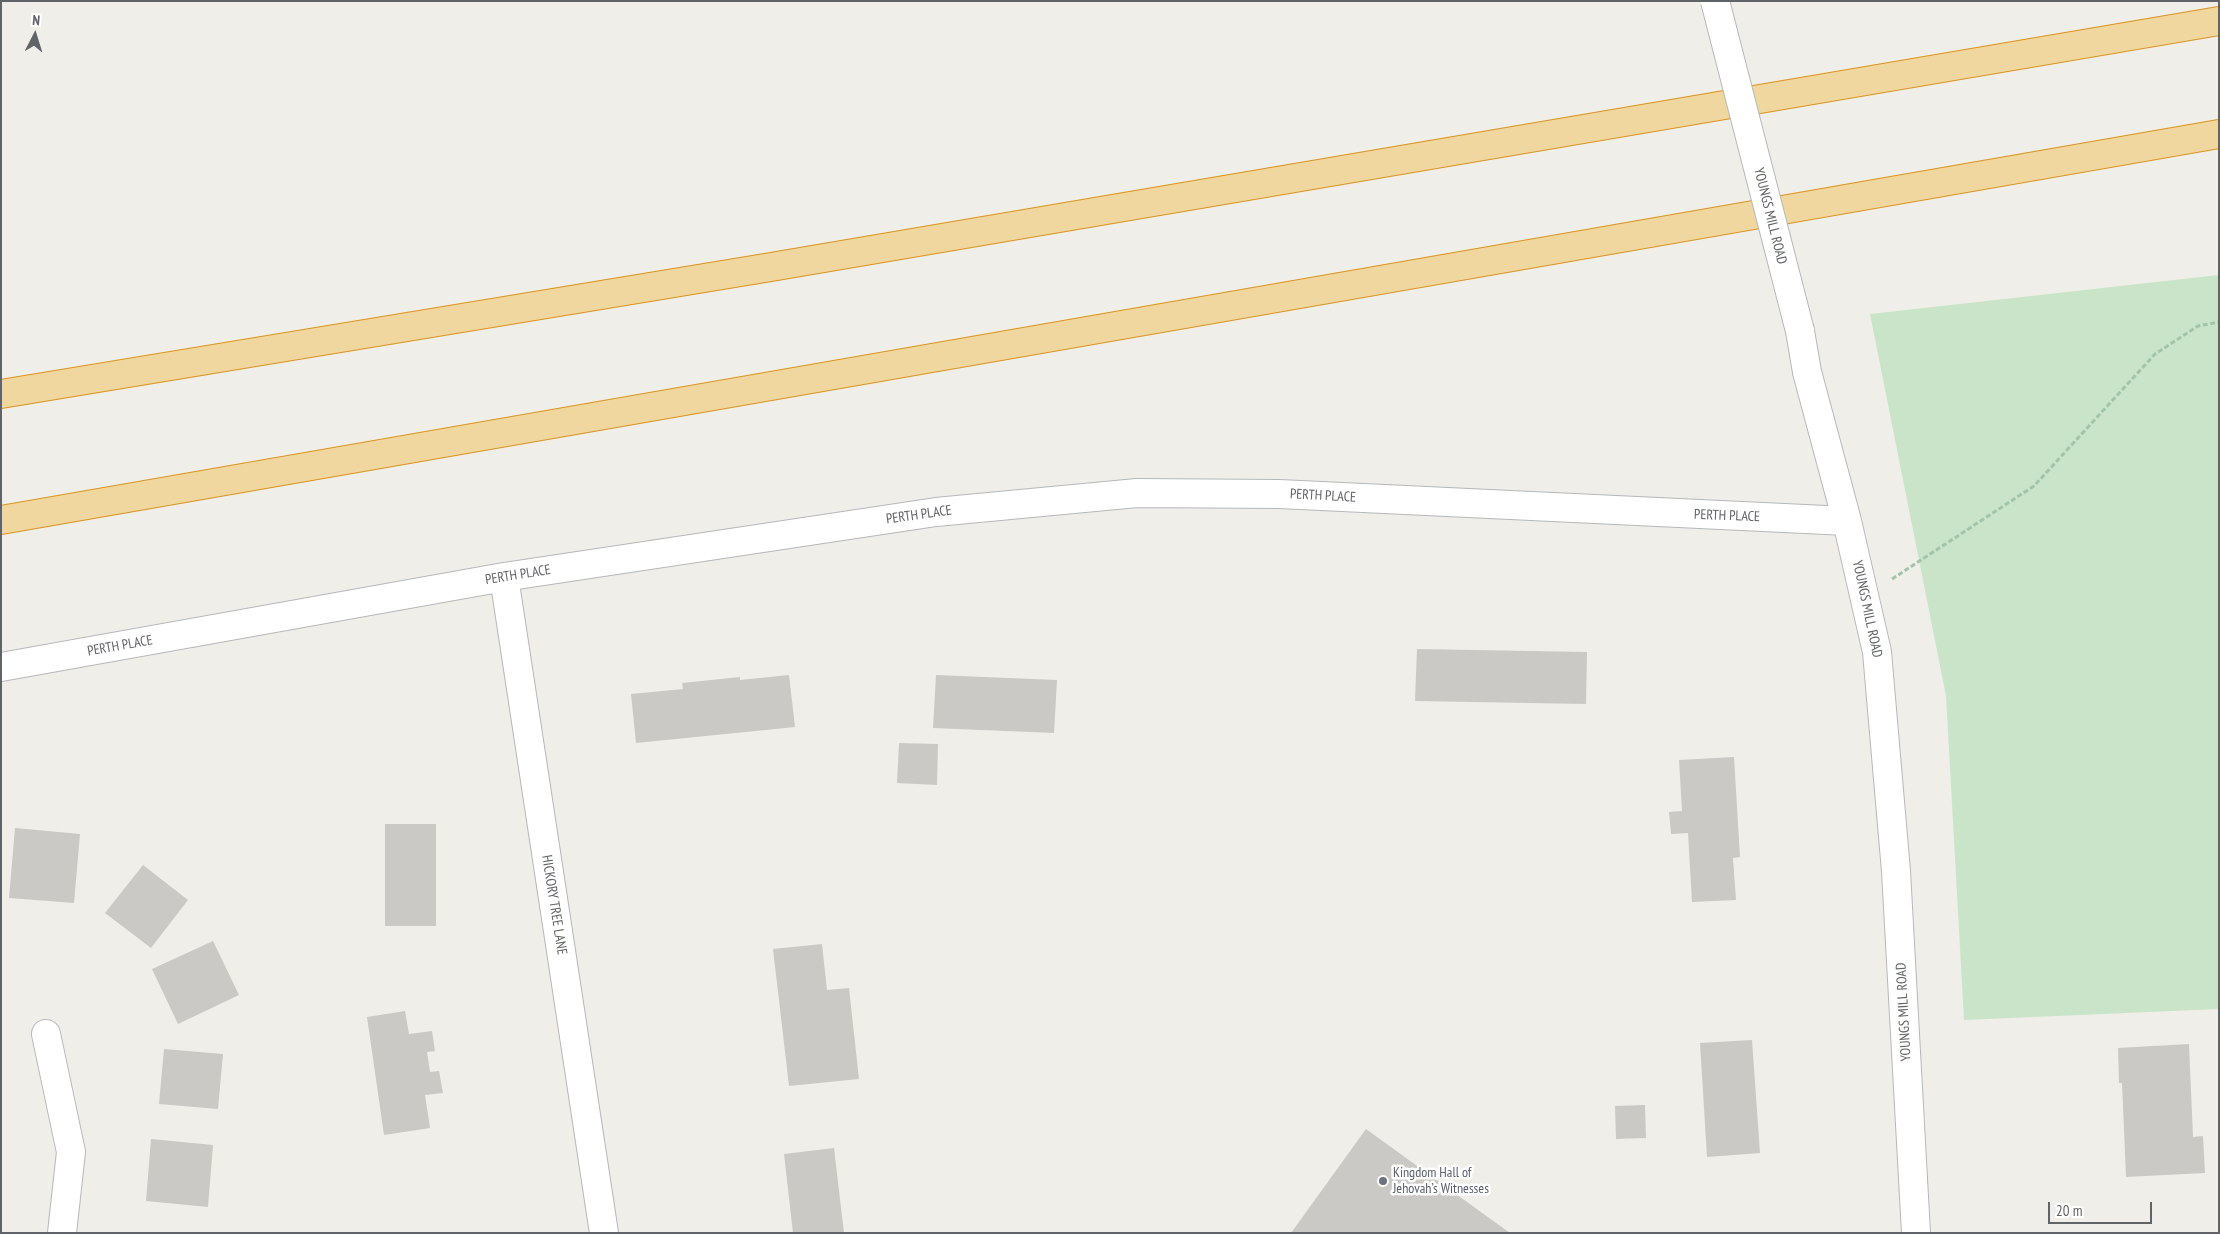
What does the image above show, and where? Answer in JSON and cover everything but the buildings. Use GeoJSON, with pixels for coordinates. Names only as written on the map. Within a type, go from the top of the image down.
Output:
{"type":"FeatureCollection","features":[{"type":"Feature","properties":{"kind":"highway"},"geometry":{"type":"LineString","coordinates":[[1,394],[771,267],[2219,22]]}},
{"type":"Feature","properties":{"kind":"highway"},"geometry":{"type":"LineString","coordinates":[[1,520],[2219,134]]}},
{"type":"Feature","properties":{"kind":"street","name":"YOUNGS MILL ROAD"},"geometry":{"type":"LineString","coordinates":[[1715,1],[1800,331],[1808,372],[1847,521],[1877,652],[1890,779],[1916,1233]]}},
{"type":"Feature","properties":{"kind":"street","name":"PERTH PLACE"},"geometry":{"type":"LineString","coordinates":[[1,667],[504,577],[936,512],[1137,493],[1279,494],[1847,521]]}},
{"type":"Feature","properties":{"kind":"street","name":"HICKORY TREE LANE"},"geometry":{"type":"LineString","coordinates":[[504,577],[604,1233]]}},
{"type":"Feature","properties":{"kind":"street"},"geometry":{"type":"LineString","coordinates":[[46,1034],[71,1152],[62,1233]]}},
{"type":"Feature","properties":{"kind":"path"},"geometry":{"type":"LineString","coordinates":[[1865,597],[2034,486],[2155,354],[2198,326],[2219,322]]}},
{"type":"Feature","properties":{"kind":"green space"},"geometry":{"type":"Polygon","coordinates":[[[2219,275],[2219,1009],[1964,1020],[1946,696],[1870,314],[2219,275]]]}},
{"type":"Feature","properties":{"kind":"place","name":"Kingdom Hall of Jehovah’s Witnesses"},"geometry":{"type":"Point","coordinates":[1383,1181]}}]}
